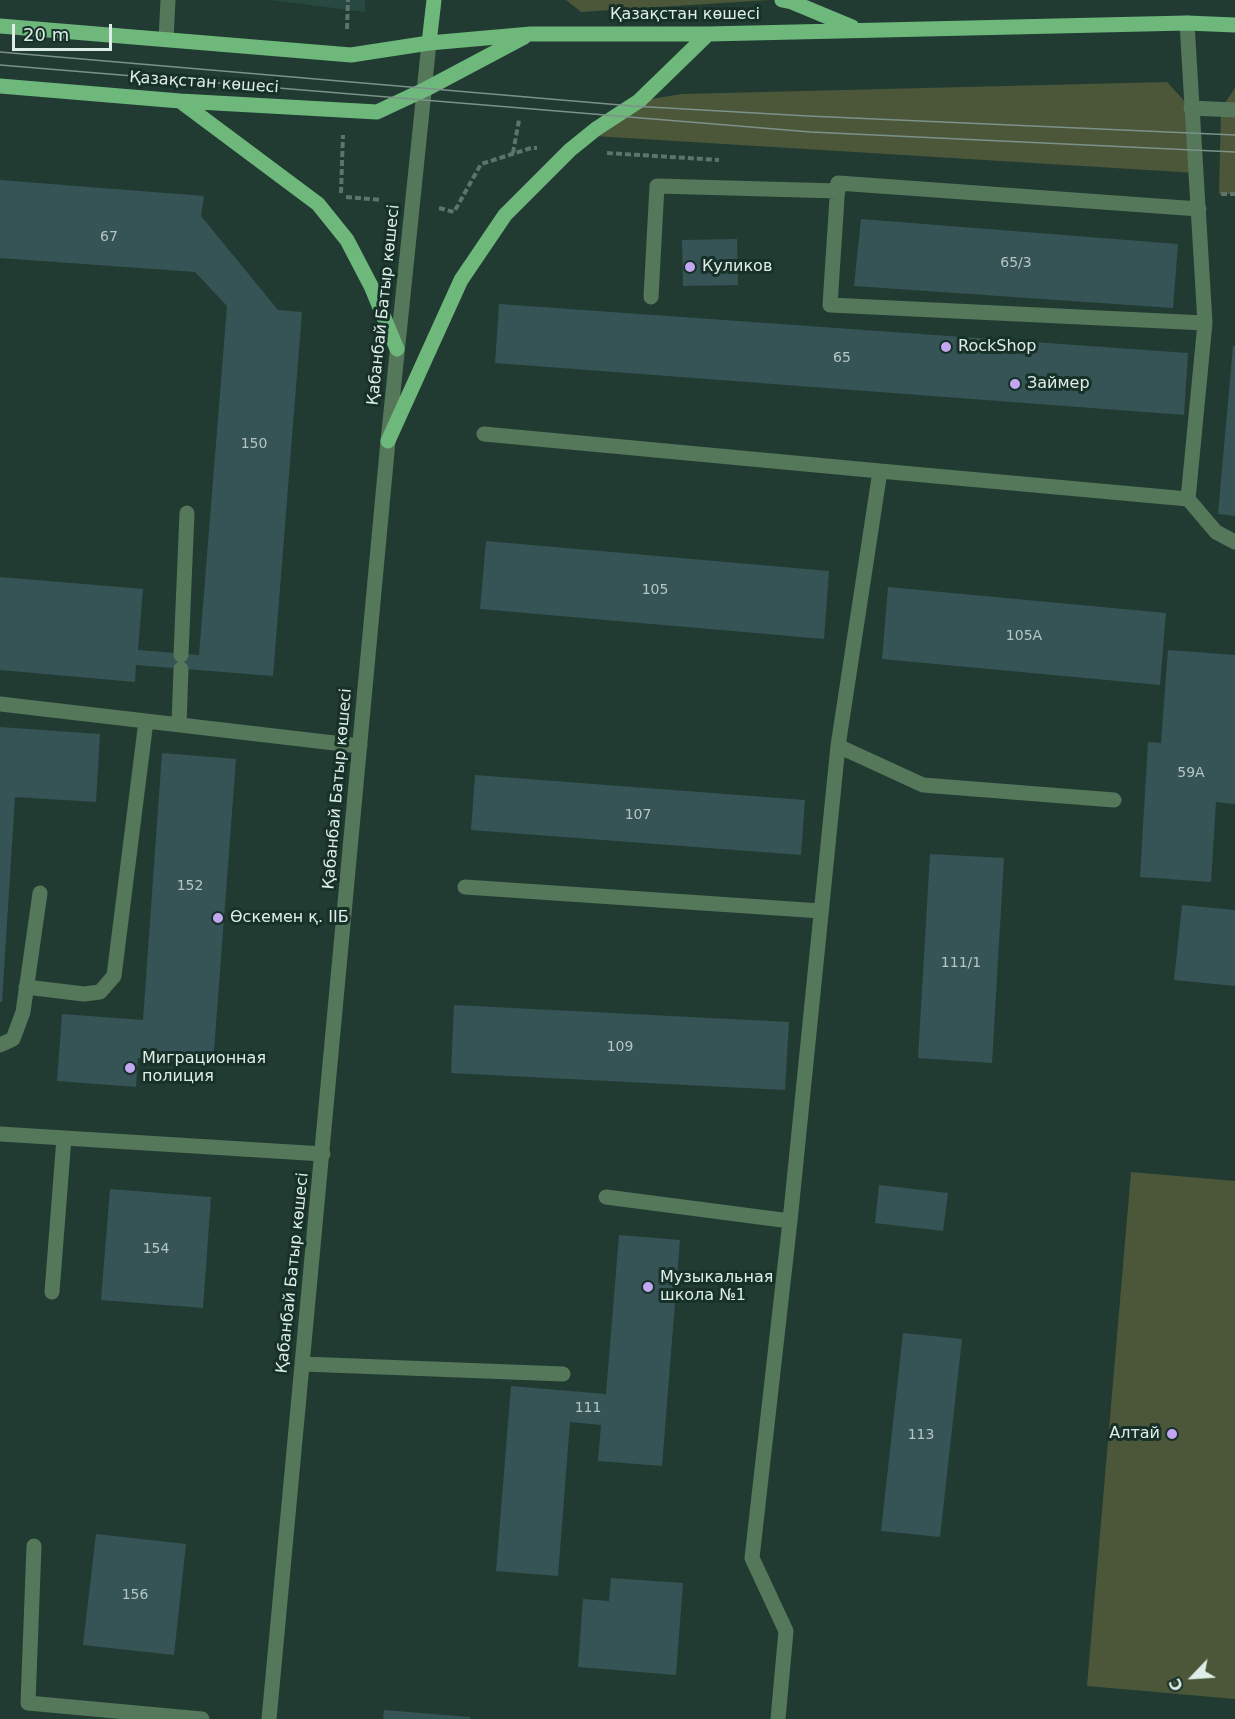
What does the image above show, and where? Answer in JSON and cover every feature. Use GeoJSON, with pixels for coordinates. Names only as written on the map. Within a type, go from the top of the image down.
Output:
{"type":"FeatureCollection","features":[{"type":"Feature","properties":{"kind":"main road"},"geometry":{"type":"LineString","coordinates":[[429,43],[434,0]]}},
{"type":"Feature","properties":{"kind":"main road"},"geometry":{"type":"LineString","coordinates":[[782,0],[792,2],[858,30]]}},
{"type":"Feature","properties":{"kind":"main road","name":"Қазақстан көшесі"},"geometry":{"type":"LineString","coordinates":[[0,26],[351,55],[429,43],[531,34],[708,34],[1187,23],[1235,25]]}},
{"type":"Feature","properties":{"kind":"main road","name":"Қазақстан көшесі"},"geometry":{"type":"LineString","coordinates":[[0,86],[377,112],[531,34]]}},
{"type":"Feature","properties":{"kind":"main road"},"geometry":{"type":"LineString","coordinates":[[388,441],[461,279],[505,215],[570,150],[596,129],[639,101],[708,34]]}},
{"type":"Feature","properties":{"kind":"main road"},"geometry":{"type":"LineString","coordinates":[[180,100],[318,204],[347,240],[371,286],[398,349]]}},
{"type":"Feature","properties":{"kind":"street"},"geometry":{"type":"LineString","coordinates":[[166,39],[168,0]]}},
{"type":"Feature","properties":{"kind":"street"},"geometry":{"type":"LineString","coordinates":[[1187,23],[1205,323],[1188,499]]}},
{"type":"Feature","properties":{"kind":"street","name":"Қабанбай Батыр көшесі"},"geometry":{"type":"LineString","coordinates":[[269,1719],[388,441],[429,43]]}},
{"type":"Feature","properties":{"kind":"street"},"geometry":{"type":"LineString","coordinates":[[1191,108],[1235,110]]}},
{"type":"Feature","properties":{"kind":"street"},"geometry":{"type":"LineString","coordinates":[[1199,209],[838,183],[830,305],[1205,323]]}},
{"type":"Feature","properties":{"kind":"street"},"geometry":{"type":"LineString","coordinates":[[651,297],[657,186],[838,191]]}},
{"type":"Feature","properties":{"kind":"street"},"geometry":{"type":"LineString","coordinates":[[484,434],[1188,499],[1216,532],[1235,542]]}},
{"type":"Feature","properties":{"kind":"street"},"geometry":{"type":"LineString","coordinates":[[778,1719],[786,1630],[752,1558],[790,1221],[838,746],[880,471]]}},
{"type":"Feature","properties":{"kind":"street"},"geometry":{"type":"LineString","coordinates":[[179,725],[187,513]]}},
{"type":"Feature","properties":{"kind":"street"},"geometry":{"type":"LineString","coordinates":[[0,704],[360,746]]}},
{"type":"Feature","properties":{"kind":"street"},"geometry":{"type":"LineString","coordinates":[[26,987],[84,994],[100,992],[114,976],[146,721]]}},
{"type":"Feature","properties":{"kind":"street"},"geometry":{"type":"LineString","coordinates":[[838,746],[923,785],[1114,800]]}},
{"type":"Feature","properties":{"kind":"street"},"geometry":{"type":"LineString","coordinates":[[465,887],[821,911]]}},
{"type":"Feature","properties":{"kind":"street"},"geometry":{"type":"LineString","coordinates":[[0,1045],[13,1039],[23,1012],[40,893]]}},
{"type":"Feature","properties":{"kind":"street"},"geometry":{"type":"LineString","coordinates":[[0,1134],[323,1154]]}},
{"type":"Feature","properties":{"kind":"street"},"geometry":{"type":"LineString","coordinates":[[52,1292],[64,1138]]}},
{"type":"Feature","properties":{"kind":"street"},"geometry":{"type":"LineString","coordinates":[[606,1197],[790,1221]]}},
{"type":"Feature","properties":{"kind":"street"},"geometry":{"type":"LineString","coordinates":[[303,1364],[563,1374]]}},
{"type":"Feature","properties":{"kind":"street"},"geometry":{"type":"LineString","coordinates":[[34,1546],[28,1703],[202,1719]]}},
{"type":"Feature","properties":{"kind":"path"},"geometry":{"type":"LineString","coordinates":[[347,33],[348,0]]}},
{"type":"Feature","properties":{"kind":"path"},"geometry":{"type":"LineString","coordinates":[[513,153],[519,120]]}},
{"type":"Feature","properties":{"kind":"path"},"geometry":{"type":"LineString","coordinates":[[343,125],[341,196],[381,200]]}},
{"type":"Feature","properties":{"kind":"path"},"geometry":{"type":"LineString","coordinates":[[439,208],[454,212],[481,164],[531,148],[544,148]]}},
{"type":"Feature","properties":{"kind":"shaded area"},"geometry":{"type":"Polygon","coordinates":[[[271,0],[365,0],[365,12],[271,0]]]}},
{"type":"Feature","properties":{"kind":"shaded area"},"geometry":{"type":"Polygon","coordinates":[[[566,0],[769,0],[581,12],[566,0]]]}},
{"type":"Feature","properties":{"kind":"shaded area"},"geometry":{"type":"Polygon","coordinates":[[[1167,82],[1191,108],[1196,173],[594,136],[639,101],[682,94],[1167,82]]]}},
{"type":"Feature","properties":{"kind":"shaded area"},"geometry":{"type":"Polygon","coordinates":[[[1235,88],[1235,194],[1219,194],[1221,109],[1235,88]]]}},
{"type":"Feature","properties":{"kind":"shaded area","name":"Алтай"},"geometry":{"type":"Polygon","coordinates":[[[1131,1172],[1235,1181],[1235,1699],[1087,1686],[1131,1172]]]}},
{"type":"Feature","properties":{"kind":"building"},"geometry":{"type":"Polygon","coordinates":[[[0,180],[204,196],[201,216],[278,310],[302,312],[273,676],[136,665],[135,682],[0,670],[0,577],[143,589],[138,650],[199,655],[227,306],[195,272],[0,258],[0,180]]]}},
{"type":"Feature","properties":{"kind":"building"},"geometry":{"type":"Polygon","coordinates":[[[861,219],[1178,244],[1173,308],[854,286],[861,219]]]}},
{"type":"Feature","properties":{"kind":"building"},"geometry":{"type":"Polygon","coordinates":[[[737,239],[738,285],[683,286],[682,240],[737,239]]]}},
{"type":"Feature","properties":{"kind":"building"},"geometry":{"type":"Polygon","coordinates":[[[499,304],[1188,353],[1184,415],[495,363],[499,304]]]}},
{"type":"Feature","properties":{"kind":"building"},"geometry":{"type":"Polygon","coordinates":[[[1233,346],[1235,346],[1235,516],[1218,514],[1233,346]]]}},
{"type":"Feature","properties":{"kind":"building"},"geometry":{"type":"Polygon","coordinates":[[[486,541],[829,571],[824,639],[480,609],[486,541]]]}},
{"type":"Feature","properties":{"kind":"building"},"geometry":{"type":"Polygon","coordinates":[[[888,587],[1166,613],[1160,685],[882,659],[888,587]]]}},
{"type":"Feature","properties":{"kind":"building"},"geometry":{"type":"Polygon","coordinates":[[[1168,650],[1235,655],[1235,804],[1216,802],[1211,882],[1140,877],[1148,742],[1161,743],[1168,650]]]}},
{"type":"Feature","properties":{"kind":"building"},"geometry":{"type":"Polygon","coordinates":[[[0,727],[100,734],[96,802],[15,797],[2,1002],[0,1002],[0,727]]]}},
{"type":"Feature","properties":{"kind":"building"},"geometry":{"type":"Polygon","coordinates":[[[162,753],[236,759],[213,1064],[138,1058],[136,1087],[57,1081],[62,1014],[143,1020],[162,753]]]}},
{"type":"Feature","properties":{"kind":"building"},"geometry":{"type":"Polygon","coordinates":[[[475,775],[805,800],[801,855],[471,830],[475,775]]]}},
{"type":"Feature","properties":{"kind":"building"},"geometry":{"type":"Polygon","coordinates":[[[930,854],[1004,858],[992,1063],[918,1058],[930,854]]]}},
{"type":"Feature","properties":{"kind":"building"},"geometry":{"type":"Polygon","coordinates":[[[1182,905],[1235,910],[1235,986],[1174,980],[1182,905]]]}},
{"type":"Feature","properties":{"kind":"building"},"geometry":{"type":"Polygon","coordinates":[[[454,1005],[789,1022],[785,1090],[451,1073],[454,1005]]]}},
{"type":"Feature","properties":{"kind":"building"},"geometry":{"type":"Polygon","coordinates":[[[879,1185],[948,1193],[943,1231],[875,1223],[879,1185]]]}},
{"type":"Feature","properties":{"kind":"building"},"geometry":{"type":"Polygon","coordinates":[[[110,1189],[211,1197],[203,1308],[101,1300],[110,1189]]]}},
{"type":"Feature","properties":{"kind":"building"},"geometry":{"type":"Polygon","coordinates":[[[619,1235],[680,1240],[662,1466],[598,1461],[601,1425],[570,1422],[558,1576],[496,1571],[511,1386],[606,1394],[619,1235]]]}},
{"type":"Feature","properties":{"kind":"building"},"geometry":{"type":"Polygon","coordinates":[[[903,1333],[962,1339],[940,1537],[881,1531],[903,1333]]]}},
{"type":"Feature","properties":{"kind":"building"},"geometry":{"type":"Polygon","coordinates":[[[96,1534],[186,1544],[174,1655],[83,1645],[96,1534]]]}},
{"type":"Feature","properties":{"kind":"building"},"geometry":{"type":"Polygon","coordinates":[[[611,1578],[683,1583],[676,1675],[578,1667],[583,1599],[609,1601],[611,1578]]]}},
{"type":"Feature","properties":{"kind":"building"},"geometry":{"type":"Polygon","coordinates":[[[384,1710],[470,1717],[470,1719],[383,1719],[384,1710]]]}},
{"type":"Feature","properties":{"kind":"tram line"},"geometry":{"type":"LineString","coordinates":[[0,52],[632,106],[1235,135]]}},
{"type":"Feature","properties":{"kind":"tram line"},"geometry":{"type":"LineString","coordinates":[[0,65],[811,132],[1235,152]]}},
{"type":"Feature","properties":{"kind":"place","name":"Куликов"},"geometry":{"type":"Point","coordinates":[690,267]}},
{"type":"Feature","properties":{"kind":"place","name":"RockShop"},"geometry":{"type":"Point","coordinates":[946,347]}},
{"type":"Feature","properties":{"kind":"place","name":"Займер"},"geometry":{"type":"Point","coordinates":[1015,384]}},
{"type":"Feature","properties":{"kind":"place","name":"Өскемен қ. ІІБ"},"geometry":{"type":"Point","coordinates":[218,918]}},
{"type":"Feature","properties":{"kind":"place","name":"Миграционная полиция"},"geometry":{"type":"Point","coordinates":[130,1068]}},
{"type":"Feature","properties":{"kind":"place","name":"Музыкальная школа №1"},"geometry":{"type":"Point","coordinates":[648,1287]}},
{"type":"Feature","properties":{"kind":"place","name":"Алтай"},"geometry":{"type":"Point","coordinates":[1172,1434]}}]}
